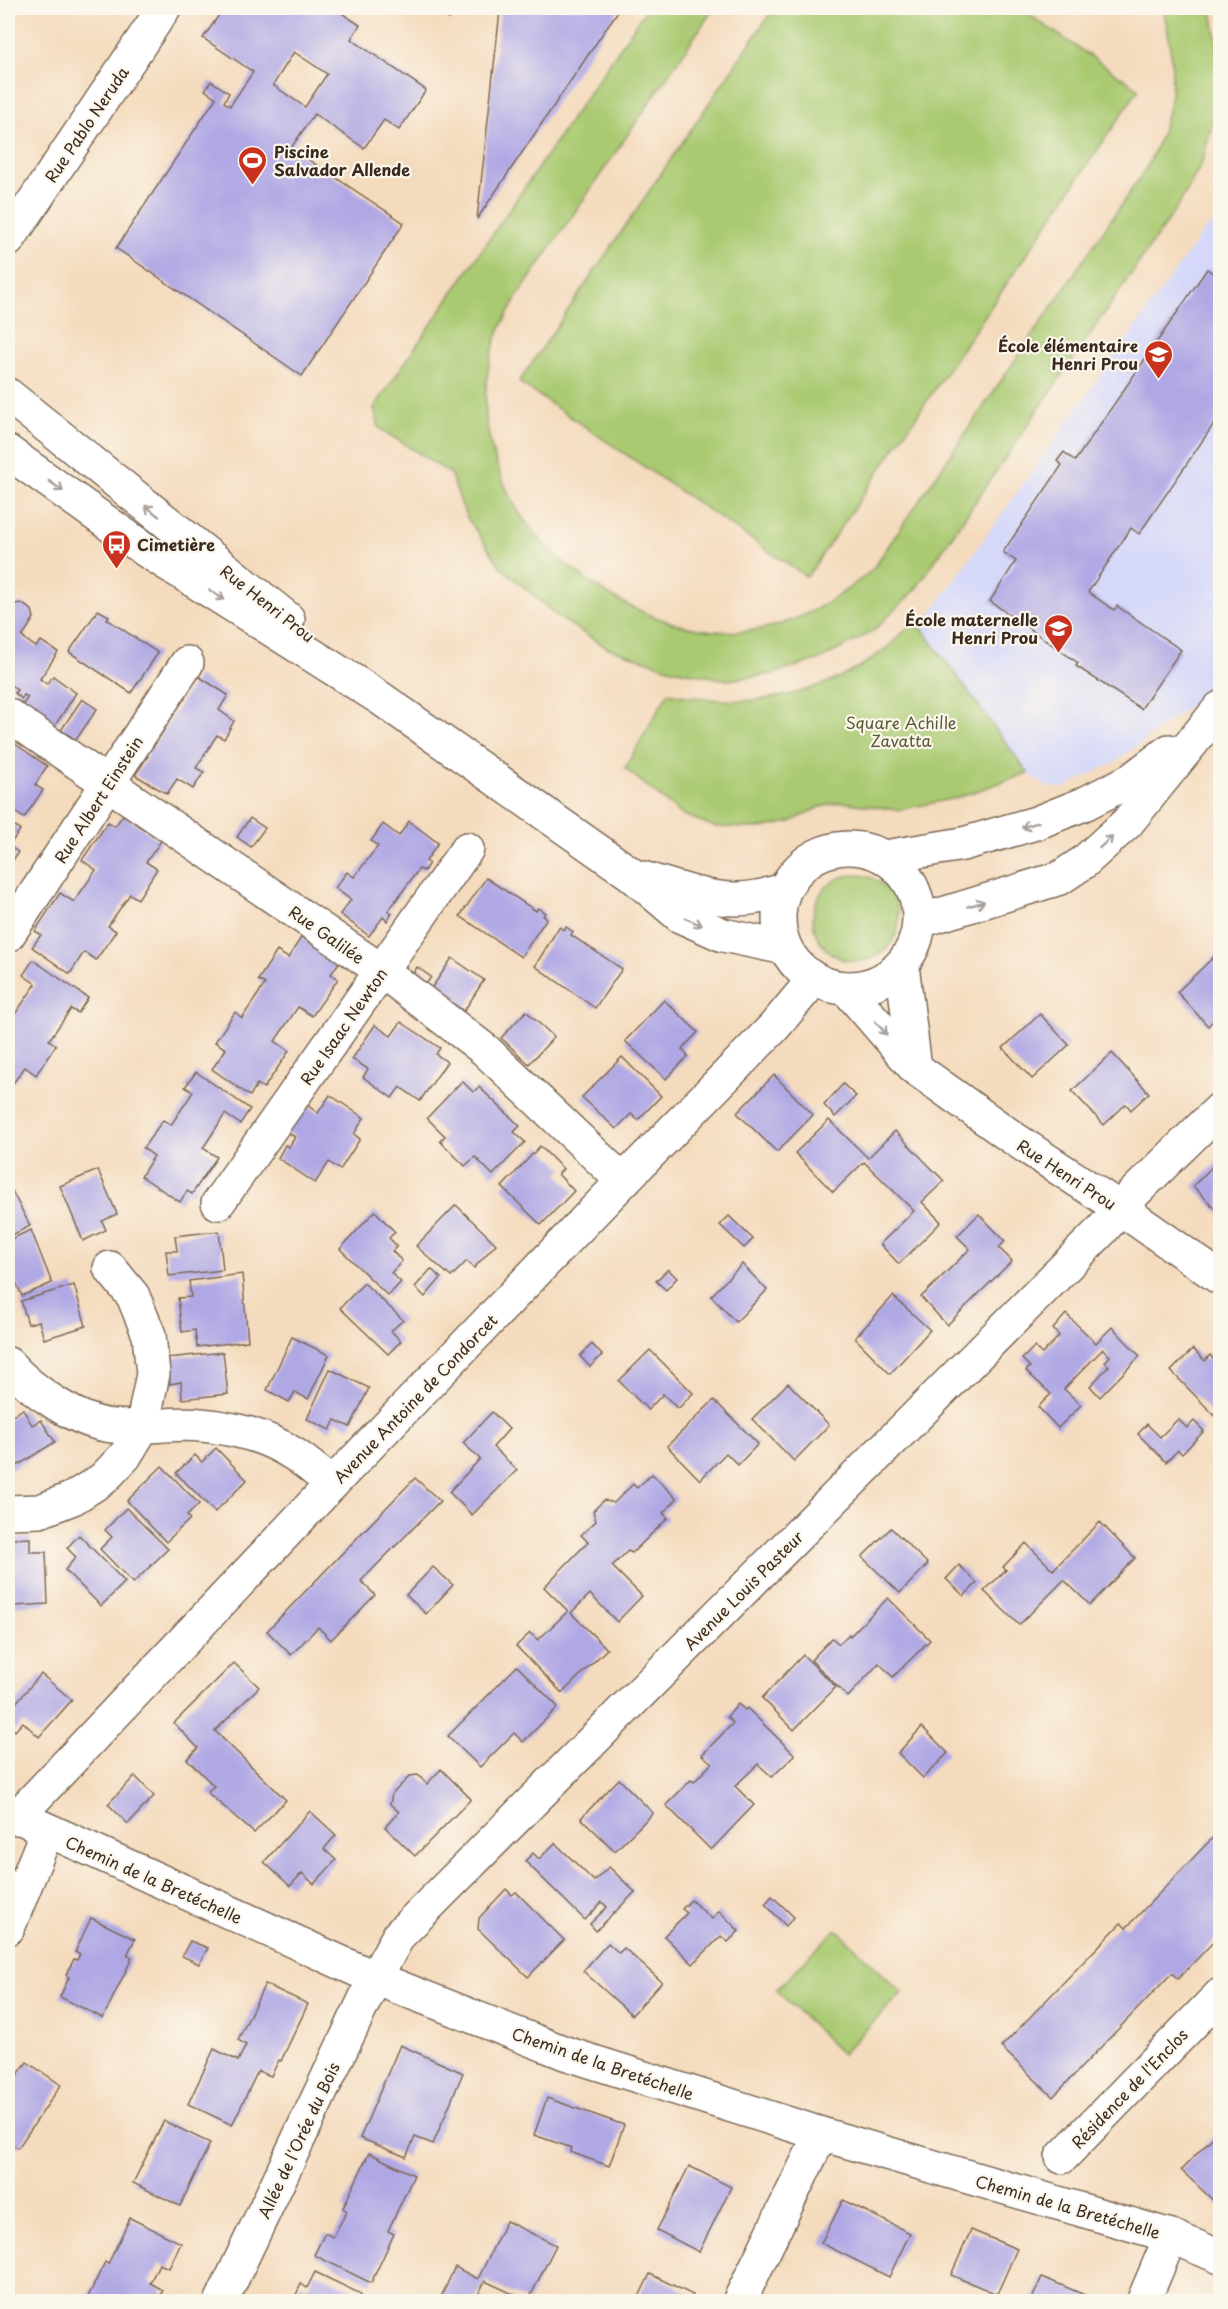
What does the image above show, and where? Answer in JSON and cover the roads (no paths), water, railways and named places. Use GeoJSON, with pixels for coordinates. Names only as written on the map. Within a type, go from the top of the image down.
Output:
{"type":"FeatureCollection","features":[{"type":"Feature","properties":{"kind":"street","name":"Rue Pablo Neruda"},"geometry":{"type":"LineString","coordinates":[[8,241],[165,8]]}},
{"type":"Feature","properties":{"kind":"street"},"geometry":{"type":"LineString","coordinates":[[8,370],[8,382]]}},
{"type":"Feature","properties":{"kind":"street","name":"Rue Henri Prou"},"geometry":{"type":"LineString","coordinates":[[8,395],[445,743]]}},
{"type":"Feature","properties":{"kind":"street","name":"Rue Henri Prou"},"geometry":{"type":"LineString","coordinates":[[8,452],[147,551],[380,698],[631,874],[680,916],[723,935],[785,948]]}},
{"type":"Feature","properties":{"kind":"street","name":"Rue Albert Einstein"},"geometry":{"type":"LineString","coordinates":[[8,935],[188,663]]}},
{"type":"Feature","properties":{"kind":"street"},"geometry":{"type":"LineString","coordinates":[[885,857],[963,844],[1036,824],[1084,804],[1131,780],[1215,714]]}},
{"type":"Feature","properties":{"kind":"street"},"geometry":{"type":"LineString","coordinates":[[920,921],[1060,878],[1084,862],[1127,823],[1215,714]]}},
{"type":"Feature","properties":{"kind":"street","name":"Rue Galilée"},"geometry":{"type":"LineString","coordinates":[[8,715],[382,971],[485,1050],[623,1181]]}},
{"type":"Feature","properties":{"kind":"street"},"geometry":{"type":"LineString","coordinates":[[839,848],[863,848],[885,857],[901,868],[912,885],[918,902],[920,921],[917,937],[902,965],[886,978],[867,986],[846,988],[829,986],[814,979],[797,965],[785,948],[779,928],[779,909],[784,890],[797,870],[816,855],[839,848]]}},
{"type":"Feature","properties":{"kind":"street","name":"Rue Isaac Newton"},"geometry":{"type":"LineString","coordinates":[[219,1203],[467,849]]}},
{"type":"Feature","properties":{"kind":"street","name":"Rue Henri Prou"},"geometry":{"type":"LineString","coordinates":[[631,874],[692,892],[727,898],[755,898],[784,890]]}},
{"type":"Feature","properties":{"kind":"street"},"geometry":{"type":"LineString","coordinates":[[902,965],[915,1068]]}},
{"type":"Feature","properties":{"kind":"street","name":"Avenue Antoine de Condorcet"},"geometry":{"type":"LineString","coordinates":[[12,1815],[774,1027],[814,979]]}},
{"type":"Feature","properties":{"kind":"street","name":"Rue Henri Prou"},"geometry":{"type":"LineString","coordinates":[[846,988],[915,1068],[1012,1138],[1221,1278]]}},
{"type":"Feature","properties":{"kind":"street","name":"Avenue Louis Pasteur"},"geometry":{"type":"LineString","coordinates":[[375,1978],[399,1935],[1121,1209],[1131,1195],[1221,1108]]}},
{"type":"Feature","properties":{"kind":"street"},"geometry":{"type":"LineString","coordinates":[[8,1512],[40,1511],[72,1498],[103,1479],[125,1456],[142,1428],[153,1374],[149,1335],[133,1296],[110,1268]]}},
{"type":"Feature","properties":{"kind":"street"},"geometry":{"type":"LineString","coordinates":[[8,1364],[24,1382],[72,1413],[110,1426],[142,1428],[200,1425],[250,1434],[292,1451],[333,1484]]}},
{"type":"Feature","properties":{"kind":"street","name":"Chemin de la Bretéchelle"},"geometry":{"type":"LineString","coordinates":[[12,1815],[375,1978],[565,2053],[821,2134],[1171,2236],[1221,2257]]}},
{"type":"Feature","properties":{"kind":"street"},"geometry":{"type":"LineString","coordinates":[[8,1928],[47,1831]]}},
{"type":"Feature","properties":{"kind":"street","name":"Allée de l'Orée du Bois"},"geometry":{"type":"LineString","coordinates":[[221,2301],[375,1978]]}},
{"type":"Feature","properties":{"kind":"street","name":"Résidence de l'Enclos"},"geometry":{"type":"LineString","coordinates":[[1062,2157],[1221,1995]]}},
{"type":"Feature","properties":{"kind":"street"},"geometry":{"type":"LineString","coordinates":[[739,2301],[821,2134]]}},
{"type":"Feature","properties":{"kind":"street"},"geometry":{"type":"LineString","coordinates":[[1143,2301],[1171,2236]]}},
{"type":"Feature","properties":{"kind":"place","name":"Piscine Salvador Allende"},"geometry":{"type":"Point","coordinates":[253,186]}},
{"type":"Feature","properties":{"kind":"place","name":"École élémentaire Henri Prou"},"geometry":{"type":"Point","coordinates":[1159,380]}},
{"type":"Feature","properties":{"kind":"place","name":"Cimetière"},"geometry":{"type":"Point","coordinates":[116,570]}},
{"type":"Feature","properties":{"kind":"place","name":"École maternelle Henri Prou"},"geometry":{"type":"Point","coordinates":[1059,654]}},
{"type":"Feature","properties":{"kind":"park label","name":"Square Achille Zavatta"},"geometry":{"type":"Point","coordinates":[901,731]}}]}
